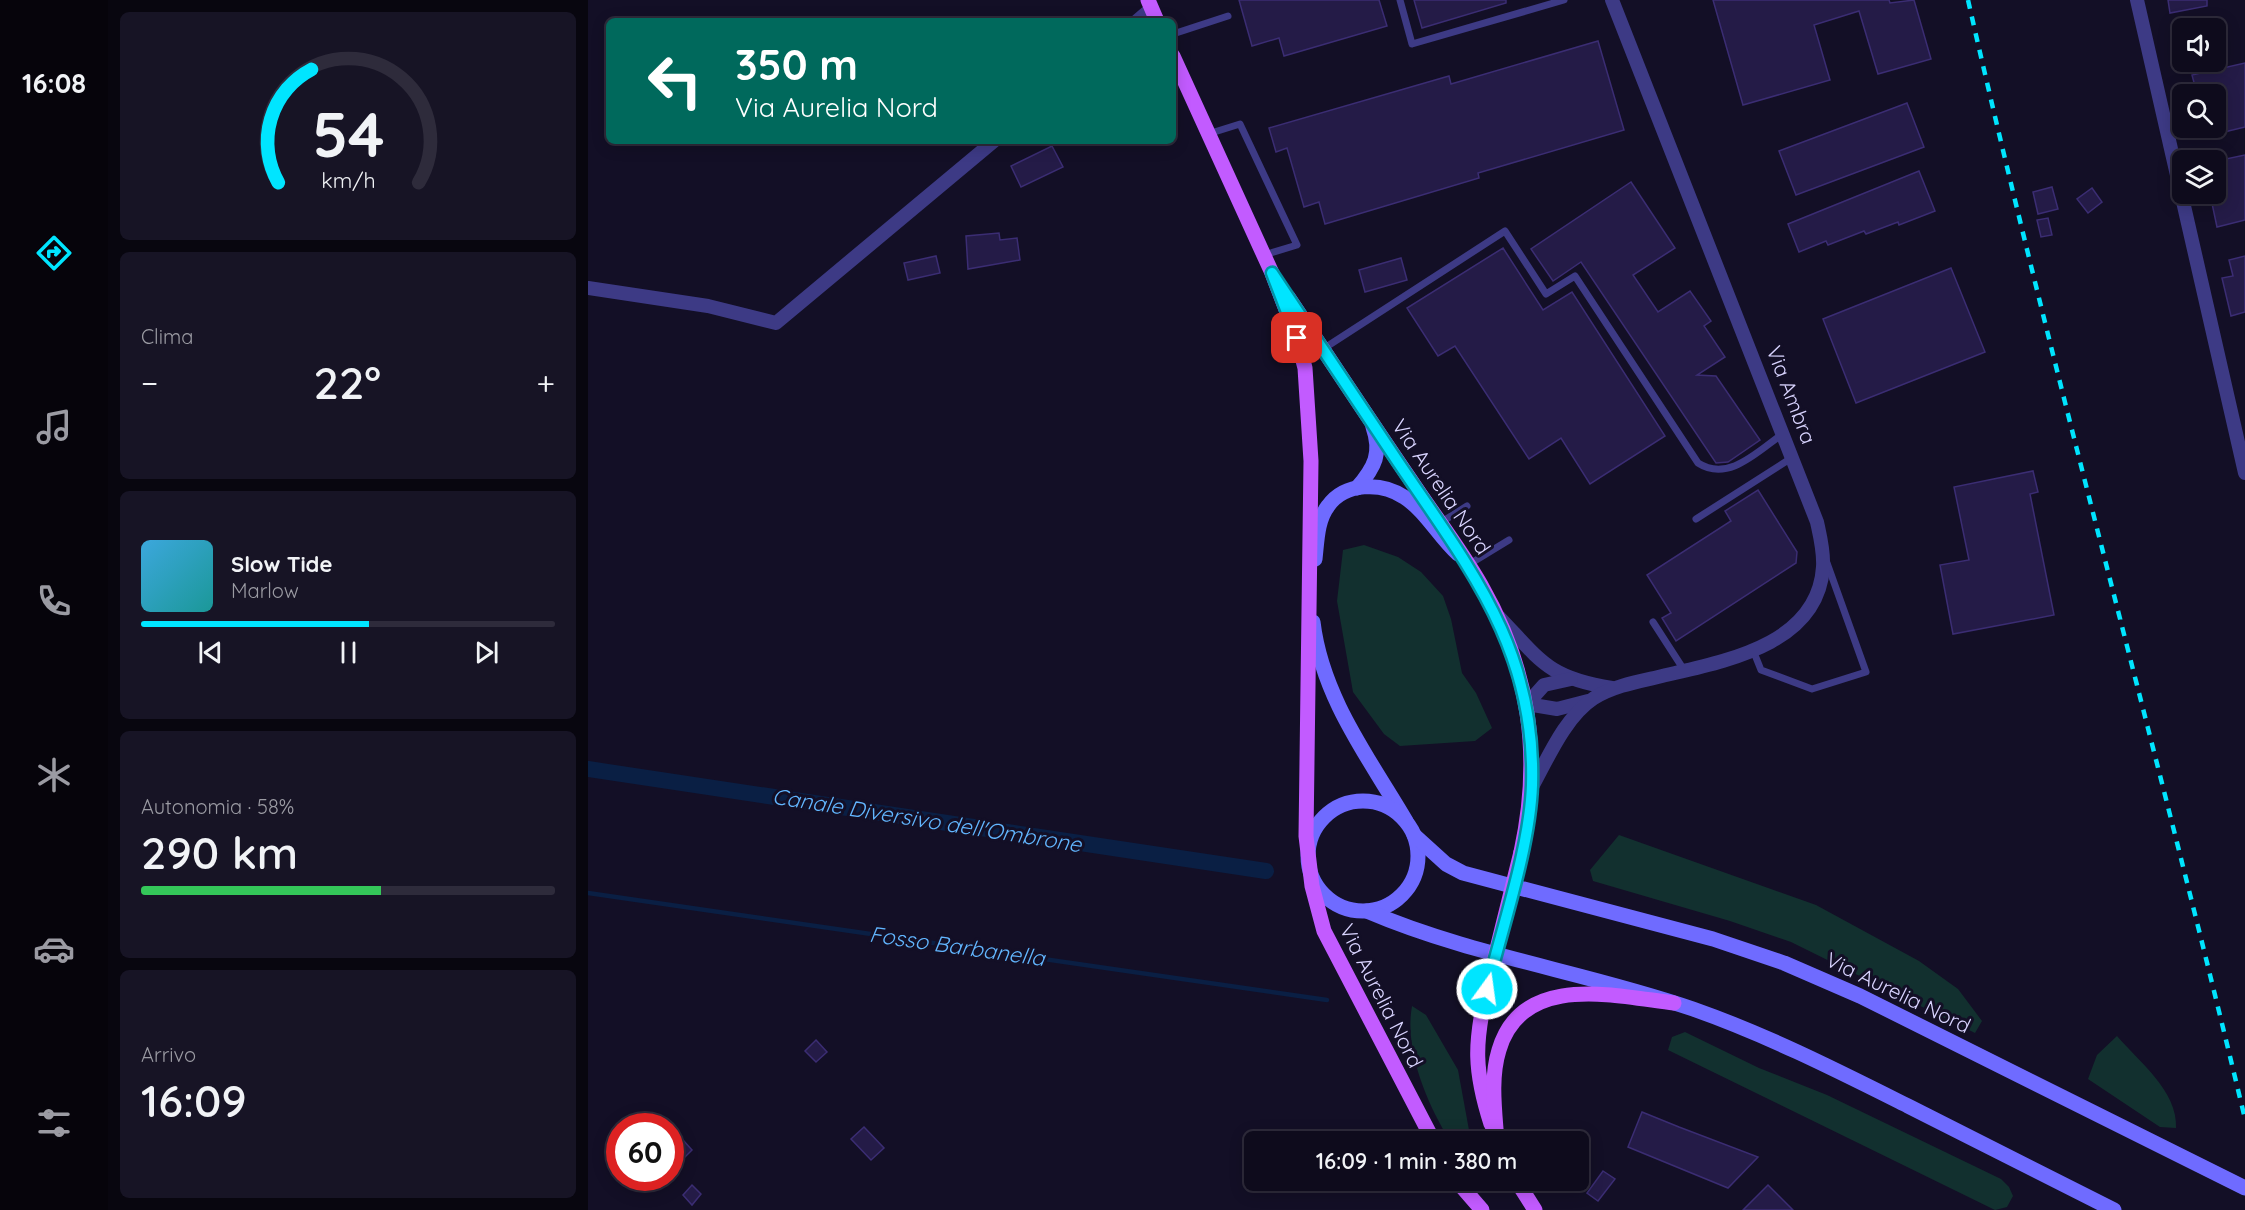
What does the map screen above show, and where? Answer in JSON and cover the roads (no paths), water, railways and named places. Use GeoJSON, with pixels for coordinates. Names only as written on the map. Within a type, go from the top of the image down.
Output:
{"type":"FeatureCollection","features":[{"type":"Feature","properties":{"kind":"main road","name":"Via Aurelia Nord"},"geometry":{"type":"LineString","coordinates":[[1176,63],[1272,273],[1297,338],[1305,368],[1311,461],[1306,827],[1308,862],[1324,931],[1428,1131]]}},
{"type":"Feature","properties":{"kind":"main road","name":"Via Aurelia Nord"},"geometry":{"type":"LineString","coordinates":[[1272,273],[1466,562],[1495,612],[1511,649],[1527,704],[1532,746],[1532,787],[1521,852],[1479,1023],[1477,1077],[1493,1131]]}},
{"type":"Feature","properties":{"kind":"main road"},"geometry":{"type":"LineString","coordinates":[[1357,488],[1374,467],[1378,456],[1378,442],[1371,422]]}},
{"type":"Feature","properties":{"kind":"main road"},"geometry":{"type":"LineString","coordinates":[[1406,821],[1334,699],[1314,631],[1310,592],[1319,528],[1328,506],[1345,492],[1378,486],[1404,497],[1466,562]]}},
{"type":"Feature","properties":{"kind":"main road","name":"Via Aurelia Nord"},"geometry":{"type":"LineString","coordinates":[[1367,911],[1395,902],[1410,885],[1418,865],[1418,850],[1406,821],[1395,812],[1376,803],[1355,802],[1342,806],[1320,823],[1309,848],[1308,862],[1312,876],[1328,898],[1340,906],[1367,911],[1413,931],[1674,1003],[1755,1033],[1837,1070],[2114,1210]]}},
{"type":"Feature","properties":{"kind":"main road","name":"Via Aurelia Nord"},"geometry":{"type":"LineString","coordinates":[[1414,836],[1446,864],[1463,873],[1713,939],[1784,963],[1860,996],[2245,1188]]}},
{"type":"Feature","properties":{"kind":"main road"},"geometry":{"type":"LineString","coordinates":[[1496,1131],[1494,1087],[1498,1051],[1507,1031],[1526,1011],[1542,1000],[1566,994],[1601,994],[1674,1003]]}},
{"type":"Feature","properties":{"kind":"main road"},"geometry":{"type":"LineString","coordinates":[[1466,1191],[1482,1210]]}},
{"type":"Feature","properties":{"kind":"main road"},"geometry":{"type":"LineString","coordinates":[[1523,1191],[1535,1210]]}},
{"type":"Feature","properties":{"kind":"street","name":"Via Ambra"},"geometry":{"type":"LineString","coordinates":[[1612,0],[1784,433],[1817,522],[1822,549],[1821,580],[1810,607],[1797,622],[1779,636],[1753,650],[1612,688]]}},
{"type":"Feature","properties":{"kind":"street"},"geometry":{"type":"LineString","coordinates":[[2137,0],[2245,473]]}},
{"type":"Feature","properties":{"kind":"street"},"geometry":{"type":"LineString","coordinates":[[588,288],[708,306],[776,323],[990,144]]}},
{"type":"Feature","properties":{"kind":"street"},"geometry":{"type":"LineString","coordinates":[[1495,612],[1546,666],[1556,673],[1612,688]]}},
{"type":"Feature","properties":{"kind":"street"},"geometry":{"type":"LineString","coordinates":[[1527,704],[1544,686],[1573,679]]}},
{"type":"Feature","properties":{"kind":"street"},"geometry":{"type":"LineString","coordinates":[[1527,704],[1557,709],[1591,700],[1612,688]]}},
{"type":"Feature","properties":{"kind":"street"},"geometry":{"type":"LineString","coordinates":[[1532,787],[1560,737],[1591,700]]}},
{"type":"Feature","properties":{"kind":"lane"},"geometry":{"type":"LineString","coordinates":[[1400,0],[1412,44],[1564,0]]}},
{"type":"Feature","properties":{"kind":"lane"},"geometry":{"type":"LineString","coordinates":[[1176,33],[1228,16]]}},
{"type":"Feature","properties":{"kind":"lane"},"geometry":{"type":"LineString","coordinates":[[1208,134],[1240,124],[1297,245],[1264,255]]}},
{"type":"Feature","properties":{"kind":"lane"},"geometry":{"type":"LineString","coordinates":[[1323,349],[1505,231],[1546,294],[1575,276],[1698,464],[1712,470],[1730,470],[1784,433]]}},
{"type":"Feature","properties":{"kind":"lane"},"geometry":{"type":"LineString","coordinates":[[1696,519],[1793,458]]}},
{"type":"Feature","properties":{"kind":"lane"},"geometry":{"type":"LineString","coordinates":[[1440,524],[1467,506]]}},
{"type":"Feature","properties":{"kind":"lane"},"geometry":{"type":"LineString","coordinates":[[1466,562],[1509,540]]}},
{"type":"Feature","properties":{"kind":"lane"},"geometry":{"type":"LineString","coordinates":[[1753,650],[1761,670],[1812,689],[1866,672],[1822,549]]}},
{"type":"Feature","properties":{"kind":"lane"},"geometry":{"type":"LineString","coordinates":[[1653,622],[1684,670]]}},
{"type":"Feature","properties":{"kind":"waterway","name":"Canale Diversivo dell'Ombrone"},"geometry":{"type":"LineString","coordinates":[[588,769],[1266,871]]}},
{"type":"Feature","properties":{"kind":"waterway","name":"Fosso Barbanella"},"geometry":{"type":"LineString","coordinates":[[588,893],[1327,1000]]}},
{"type":"Feature","properties":{"kind":"railway"},"geometry":{"type":"LineString","coordinates":[[1968,0],[2035,280],[2245,1119]]}}]}
